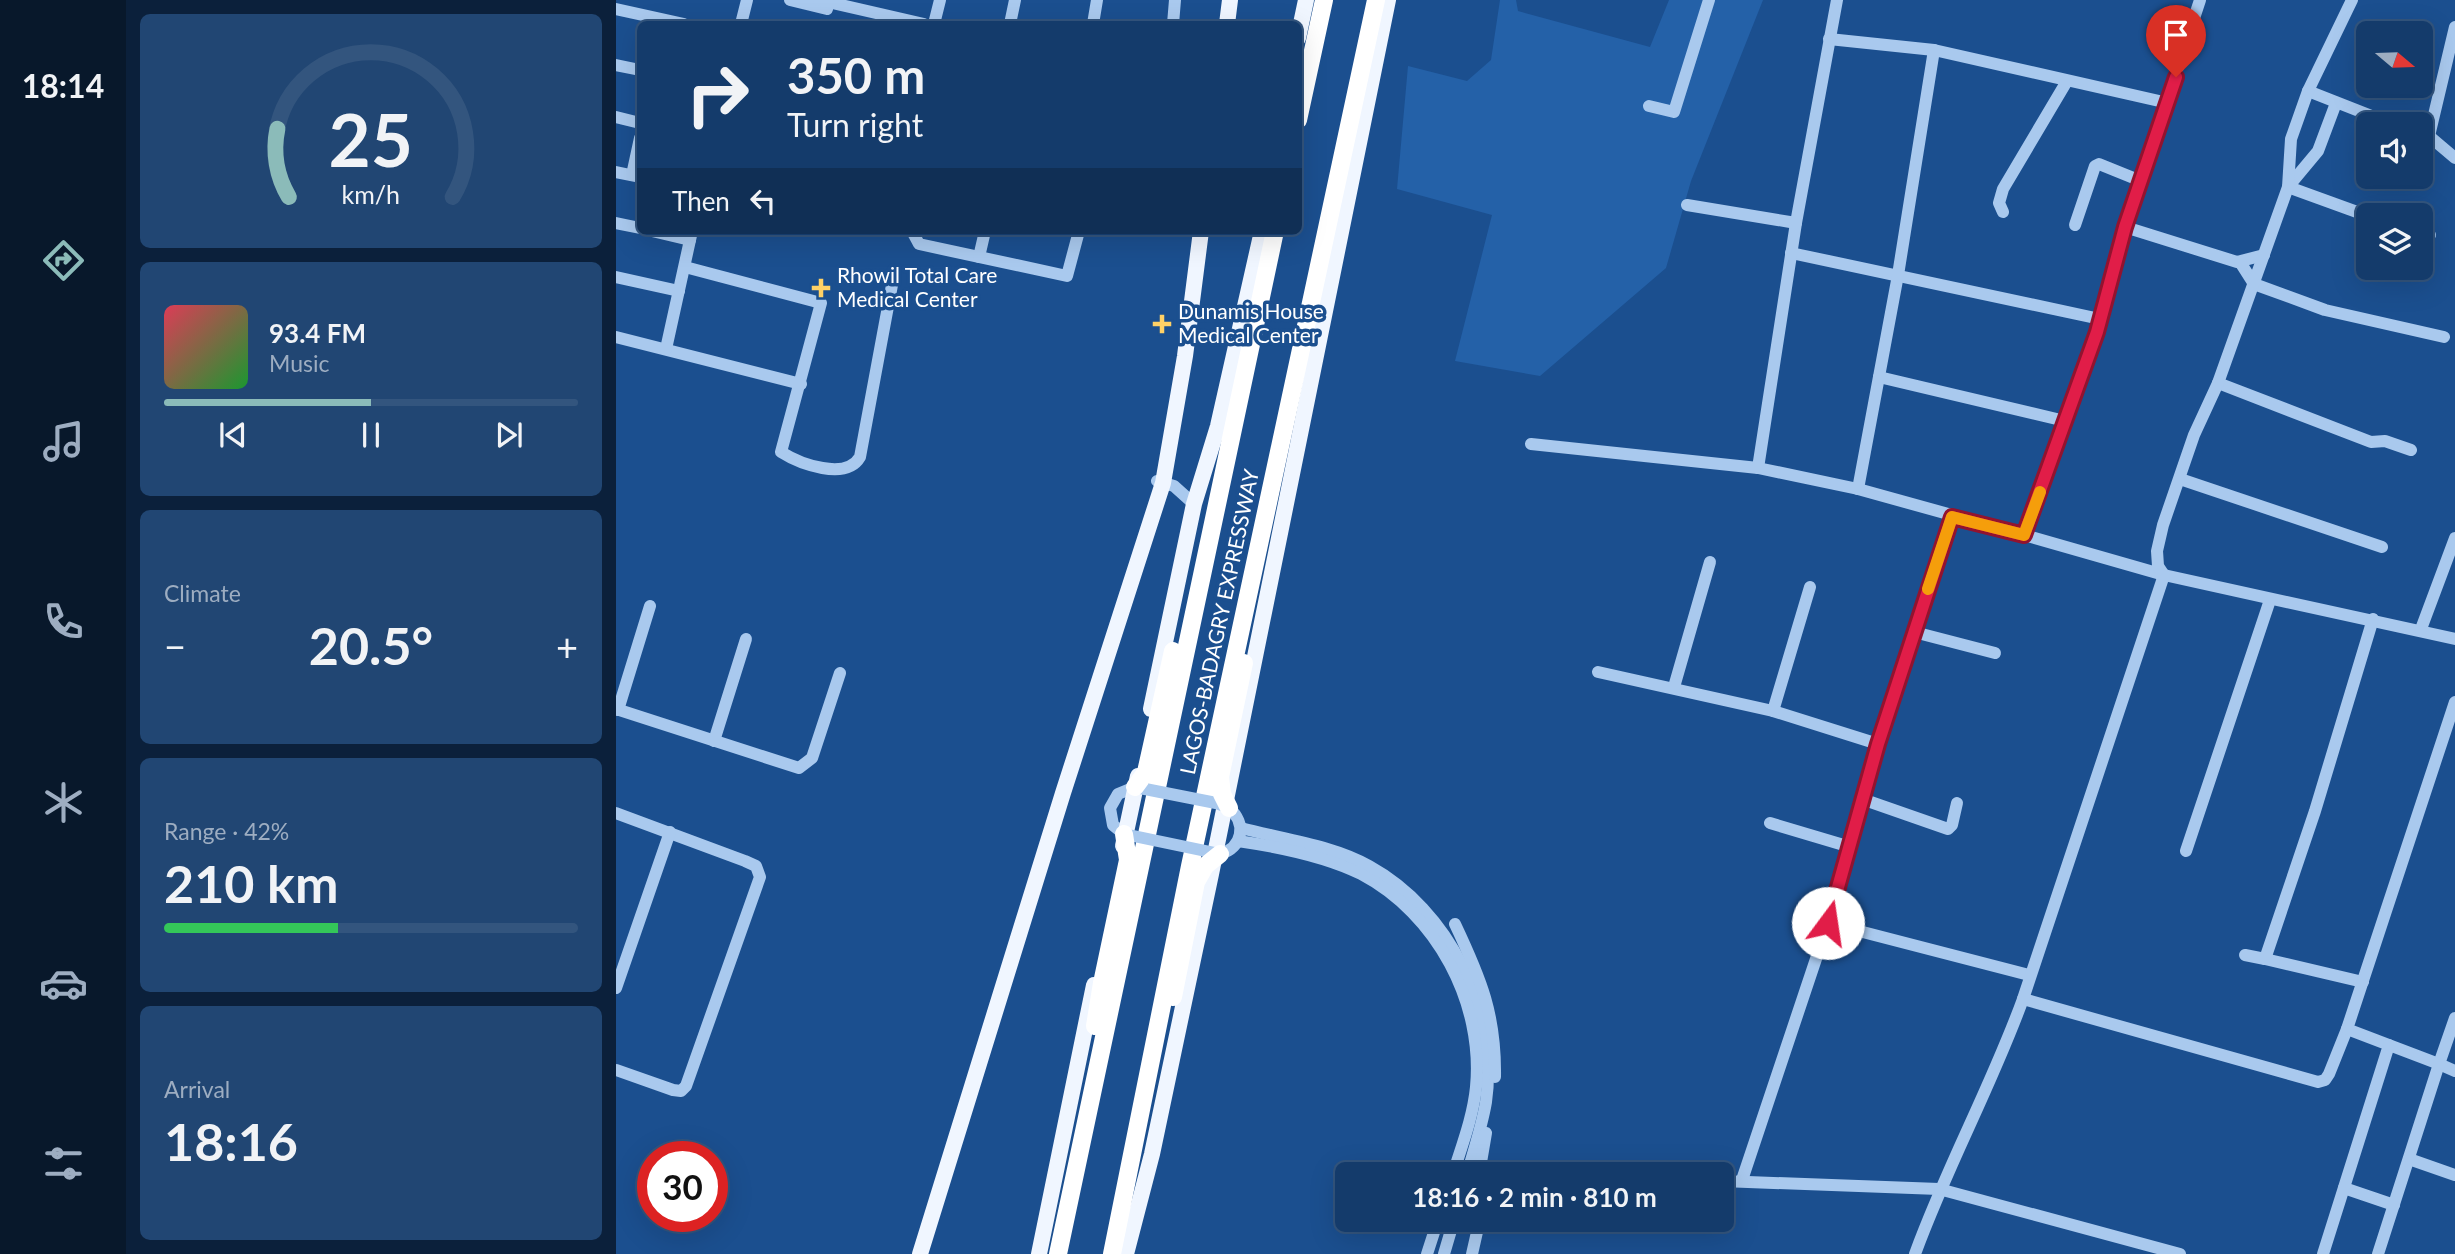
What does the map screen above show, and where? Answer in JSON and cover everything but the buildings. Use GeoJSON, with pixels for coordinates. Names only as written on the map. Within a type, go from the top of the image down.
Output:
{"type":"FeatureCollection","features":[{"type":"Feature","properties":{"kind":"highway"},"geometry":{"type":"LineString","coordinates":[[1302,102],[1324,0]]}},
{"type":"Feature","properties":{"kind":"highway","name":"LAGOS-BADAGRY EXPRESSWAY"},"geometry":{"type":"LineString","coordinates":[[1117,1253],[1298,358],[1376,0]]}},
{"type":"Feature","properties":{"kind":"highway","name":"LAGOS-BADAGRY EXPRESSWAY"},"geometry":{"type":"LineString","coordinates":[[1058,1254],[1274,235]]}},
{"type":"Feature","properties":{"kind":"highway"},"geometry":{"type":"LineString","coordinates":[[1229,808],[1222,794],[1220,777],[1244,663],[1298,358]]}},
{"type":"Feature","properties":{"kind":"highway"},"geometry":{"type":"LineString","coordinates":[[1135,787],[1146,772],[1203,523],[1247,365]]}},
{"type":"Feature","properties":{"kind":"highway"},"geometry":{"type":"LineString","coordinates":[[1063,1226],[1102,983],[1128,860],[1124,835]]}},
{"type":"Feature","properties":{"kind":"highway"},"geometry":{"type":"LineString","coordinates":[[1117,1253],[1196,882],[1205,866],[1220,854]]}},
{"type":"Feature","properties":{"kind":"main road"},"geometry":{"type":"LineString","coordinates":[[1220,21],[1223,0]]}},
{"type":"Feature","properties":{"kind":"main road"},"geometry":{"type":"LineString","coordinates":[[1227,21],[1230,0]]}},
{"type":"Feature","properties":{"kind":"main road"},"geometry":{"type":"LineString","coordinates":[[1302,21],[1306,0]]}},
{"type":"Feature","properties":{"kind":"main road","name":"LAGOS-BADAGRY EXPRESSWAY"},"geometry":{"type":"LineString","coordinates":[[1117,1253],[1152,1154],[1388,0]]}},
{"type":"Feature","properties":{"kind":"main road"},"geometry":{"type":"LineString","coordinates":[[1159,482],[1195,235]]}},
{"type":"Feature","properties":{"kind":"main road"},"geometry":{"type":"LineString","coordinates":[[918,1254],[1159,482],[1185,356],[1200,235]]}},
{"type":"Feature","properties":{"kind":"main road"},"geometry":{"type":"LineString","coordinates":[[1039,1254],[1197,496],[1219,426],[1261,235]]}},
{"type":"Feature","properties":{"kind":"street"},"geometry":{"type":"LineString","coordinates":[[742,21],[747,0]]}},
{"type":"Feature","properties":{"kind":"street"},"geometry":{"type":"LineString","coordinates":[[790,0],[880,21]]}},
{"type":"Feature","properties":{"kind":"street"},"geometry":{"type":"LineString","coordinates":[[819,0],[911,21]]}},
{"type":"Feature","properties":{"kind":"street"},"geometry":{"type":"LineString","coordinates":[[935,21],[940,0]]}},
{"type":"Feature","properties":{"kind":"street"},"geometry":{"type":"LineString","coordinates":[[1011,21],[1016,0]]}},
{"type":"Feature","properties":{"kind":"street"},"geometry":{"type":"LineString","coordinates":[[1094,21],[1097,0]]}},
{"type":"Feature","properties":{"kind":"street"},"geometry":{"type":"LineString","coordinates":[[1173,21],[1175,0]]}},
{"type":"Feature","properties":{"kind":"street"},"geometry":{"type":"LineString","coordinates":[[1649,106],[1674,111],[1709,0]]}},
{"type":"Feature","properties":{"kind":"street"},"geometry":{"type":"LineString","coordinates":[[1758,468],[1796,223],[1837,0]]}},
{"type":"Feature","properties":{"kind":"street"},"geometry":{"type":"LineString","coordinates":[[2024,535],[2100,319],[2125,227],[2200,0]]}},
{"type":"Feature","properties":{"kind":"street"},"geometry":{"type":"LineString","coordinates":[[2164,575],[2158,566],[2157,551],[2194,435],[2218,383],[2288,187],[2291,139],[2308,92],[2352,0]]}},
{"type":"Feature","properties":{"kind":"street"},"geometry":{"type":"LineString","coordinates":[[616,9],[670,21]]}},
{"type":"Feature","properties":{"kind":"street"},"geometry":{"type":"LineString","coordinates":[[2431,112],[2455,27]]}},
{"type":"Feature","properties":{"kind":"street"},"geometry":{"type":"LineString","coordinates":[[1829,39],[1934,50],[2168,103]]}},
{"type":"Feature","properties":{"kind":"street"},"geometry":{"type":"LineString","coordinates":[[1858,489],[1898,275],[1934,50]]}},
{"type":"Feature","properties":{"kind":"street"},"geometry":{"type":"LineString","coordinates":[[616,65],[637,69]]}},
{"type":"Feature","properties":{"kind":"street"},"geometry":{"type":"LineString","coordinates":[[2003,212],[1999,203],[2003,189],[2067,81]]}},
{"type":"Feature","properties":{"kind":"street"},"geometry":{"type":"LineString","coordinates":[[2308,92],[2360,112]]}},
{"type":"Feature","properties":{"kind":"street"},"geometry":{"type":"LineString","coordinates":[[2288,187],[2318,151],[2336,103]]}},
{"type":"Feature","properties":{"kind":"street"},"geometry":{"type":"LineString","coordinates":[[616,117],[637,122]]}},
{"type":"Feature","properties":{"kind":"street"},"geometry":{"type":"LineString","coordinates":[[2433,142],[2455,158]]}},
{"type":"Feature","properties":{"kind":"street"},"geometry":{"type":"LineString","coordinates":[[2076,225],[2095,166],[2099,164],[2141,181]]}},
{"type":"Feature","properties":{"kind":"street"},"geometry":{"type":"LineString","coordinates":[[616,172],[636,176]]}},
{"type":"Feature","properties":{"kind":"street"},"geometry":{"type":"LineString","coordinates":[[2288,187],[2356,212]]}},
{"type":"Feature","properties":{"kind":"street"},"geometry":{"type":"LineString","coordinates":[[1687,205],[1796,223]]}},
{"type":"Feature","properties":{"kind":"street"},"geometry":{"type":"LineString","coordinates":[[616,223],[637,227]]}},
{"type":"Feature","properties":{"kind":"street"},"geometry":{"type":"LineString","coordinates":[[2125,227],[2240,262],[2264,255]]}},
{"type":"Feature","properties":{"kind":"street"},"geometry":{"type":"LineString","coordinates":[[666,349],[691,235]]}},
{"type":"Feature","properties":{"kind":"street"},"geometry":{"type":"LineString","coordinates":[[914,235],[919,244],[1067,276],[1078,235]]}},
{"type":"Feature","properties":{"kind":"street"},"geometry":{"type":"LineString","coordinates":[[979,257],[984,235]]}},
{"type":"Feature","properties":{"kind":"street"},"geometry":{"type":"LineString","coordinates":[[1791,253],[2100,319]]}},
{"type":"Feature","properties":{"kind":"street"},"geometry":{"type":"LineString","coordinates":[[2240,262],[2254,284],[2325,310],[2444,337]]}},
{"type":"Feature","properties":{"kind":"street"},"geometry":{"type":"LineString","coordinates":[[685,267],[821,303],[782,452],[801,462],[847,469],[860,457],[892,285]]}},
{"type":"Feature","properties":{"kind":"street"},"geometry":{"type":"LineString","coordinates":[[616,277],[679,291]]}},
{"type":"Feature","properties":{"kind":"street"},"geometry":{"type":"LineString","coordinates":[[616,337],[800,384]]}},
{"type":"Feature","properties":{"kind":"street"},"geometry":{"type":"LineString","coordinates":[[1879,377],[2065,421]]}},
{"type":"Feature","properties":{"kind":"street"},"geometry":{"type":"LineString","coordinates":[[2218,383],[2371,442],[2385,441],[2411,450]]}},
{"type":"Feature","properties":{"kind":"street"},"geometry":{"type":"LineString","coordinates":[[1531,444],[1758,468],[1858,489],[2164,575],[2270,600],[2421,629],[2455,639]]}},
{"type":"Feature","properties":{"kind":"street"},"geometry":{"type":"LineString","coordinates":[[2180,479],[2382,547]]}},
{"type":"Feature","properties":{"kind":"street"},"geometry":{"type":"LineString","coordinates":[[1159,482],[1197,496]]}},
{"type":"Feature","properties":{"kind":"street"},"geometry":{"type":"LineString","coordinates":[[1742,1180],[1828,923],[1847,846],[1878,744],[1952,517]]}},
{"type":"Feature","properties":{"kind":"street"},"geometry":{"type":"LineString","coordinates":[[2421,629],[2455,538]]}},
{"type":"Feature","properties":{"kind":"street"},"geometry":{"type":"LineString","coordinates":[[1674,687],[1710,562]]}},
{"type":"Feature","properties":{"kind":"street"},"geometry":{"type":"LineString","coordinates":[[1915,1254],[1938,1189],[1995,1075],[2023,999],[2164,575]]}},
{"type":"Feature","properties":{"kind":"street"},"geometry":{"type":"LineString","coordinates":[[1773,711],[1810,587]]}},
{"type":"Feature","properties":{"kind":"street"},"geometry":{"type":"LineString","coordinates":[[2186,851],[2270,600]]}},
{"type":"Feature","properties":{"kind":"street"},"geometry":{"type":"LineString","coordinates":[[650,606],[617,710],[799,768],[811,758],[840,673]]}},
{"type":"Feature","properties":{"kind":"street"},"geometry":{"type":"LineString","coordinates":[[2264,958],[2315,811],[2372,619]]}},
{"type":"Feature","properties":{"kind":"street"},"geometry":{"type":"LineString","coordinates":[[1914,632],[1995,653]]}},
{"type":"Feature","properties":{"kind":"street"},"geometry":{"type":"LineString","coordinates":[[714,741],[746,639]]}},
{"type":"Feature","properties":{"kind":"street"},"geometry":{"type":"LineString","coordinates":[[1598,672],[1773,711],[1878,744]]}},
{"type":"Feature","properties":{"kind":"street"},"geometry":{"type":"LineString","coordinates":[[2023,999],[2318,1082],[2325,1080],[2347,1029],[2455,702]]}},
{"type":"Feature","properties":{"kind":"street"},"geometry":{"type":"LineString","coordinates":[[2442,744],[2455,747]]}},
{"type":"Feature","properties":{"kind":"street"},"geometry":{"type":"LineString","coordinates":[[1135,787],[1229,808],[1238,817],[1241,828],[1238,841],[1232,849],[1220,854],[1124,835],[1113,825],[1110,808],[1118,794],[1135,787]]}},
{"type":"Feature","properties":{"kind":"street"},"geometry":{"type":"LineString","coordinates":[[1862,799],[1948,829],[1952,825],[1957,803]]}},
{"type":"Feature","properties":{"kind":"street"},"geometry":{"type":"LineString","coordinates":[[616,813],[756,866],[760,877],[686,1086],[681,1091],[673,1090],[616,1070]]}},
{"type":"Feature","properties":{"kind":"street"},"geometry":{"type":"LineString","coordinates":[[1770,823],[1847,846]]}},
{"type":"Feature","properties":{"kind":"street"},"geometry":{"type":"LineString","coordinates":[[1241,828],[1339,854],[1368,865],[1424,908],[1472,985],[1486,1047],[1486,1101],[1470,1162]]}},
{"type":"Feature","properties":{"kind":"street"},"geometry":{"type":"LineString","coordinates":[[616,988],[670,832]]}},
{"type":"Feature","properties":{"kind":"street"},"geometry":{"type":"LineString","coordinates":[[1238,841],[1335,863],[1362,875],[1412,912],[1443,942],[1475,1035],[1477,1061],[1472,1114],[1457,1162]]}},
{"type":"Feature","properties":{"kind":"street"},"geometry":{"type":"LineString","coordinates":[[1828,923],[2029,975]]}},
{"type":"Feature","properties":{"kind":"street"},"geometry":{"type":"LineString","coordinates":[[1455,924],[1490,1007],[1496,1046],[1495,1083],[1481,1162]]}},
{"type":"Feature","properties":{"kind":"street"},"geometry":{"type":"LineString","coordinates":[[2245,955],[2363,982]]}},
{"type":"Feature","properties":{"kind":"street"},"geometry":{"type":"LineString","coordinates":[[2378,1254],[2455,1018]]}},
{"type":"Feature","properties":{"kind":"street"},"geometry":{"type":"LineString","coordinates":[[2347,1029],[2455,1072]]}},
{"type":"Feature","properties":{"kind":"street"},"geometry":{"type":"LineString","coordinates":[[2323,1254],[2389,1045]]}},
{"type":"Feature","properties":{"kind":"street"},"geometry":{"type":"LineString","coordinates":[[2409,1159],[2455,1175]]}},
{"type":"Feature","properties":{"kind":"street"},"geometry":{"type":"LineString","coordinates":[[1734,1180],[1938,1189],[2180,1254]]}},
{"type":"Feature","properties":{"kind":"street"},"geometry":{"type":"LineString","coordinates":[[2344,1188],[2394,1205]]}},
{"type":"Feature","properties":{"kind":"street"},"geometry":{"type":"LineString","coordinates":[[1427,1254],[1434,1232]]}},
{"type":"Feature","properties":{"kind":"street"},"geometry":{"type":"LineString","coordinates":[[1444,1254],[1450,1232]]}},
{"type":"Feature","properties":{"kind":"street"},"geometry":{"type":"LineString","coordinates":[[1472,1254],[1476,1232]]}},
{"type":"Feature","properties":{"kind":"shaded area"},"geometry":{"type":"Polygon","coordinates":[[[1500,0],[1516,0],[1518,11],[1650,47],[1669,0],[1763,0],[1691,181],[1666,268],[1540,376],[1455,361],[1492,215],[1397,189],[1408,66],[1467,81],[1491,60],[1500,0]]]}},
{"type":"Feature","properties":{"kind":"slow traffic"},"geometry":{"type":"LineString","coordinates":[[1928,589],[1952,517],[2024,535],[2040,492]]}},
{"type":"Feature","properties":{"kind":"place","name":"Rhowil Total Care Medical Center"},"geometry":{"type":"Point","coordinates":[821,288]}},
{"type":"Feature","properties":{"kind":"place","name":"Dunamis House Medical Center"},"geometry":{"type":"Point","coordinates":[1162,324]}},
{"type":"Feature","properties":{"kind":"route"},"geometry":{"type":"LineString","coordinates":[[1828,923],[1847,846],[1878,744],[1952,517],[2024,535],[2097,332],[2125,227],[2176,77]]}}]}
